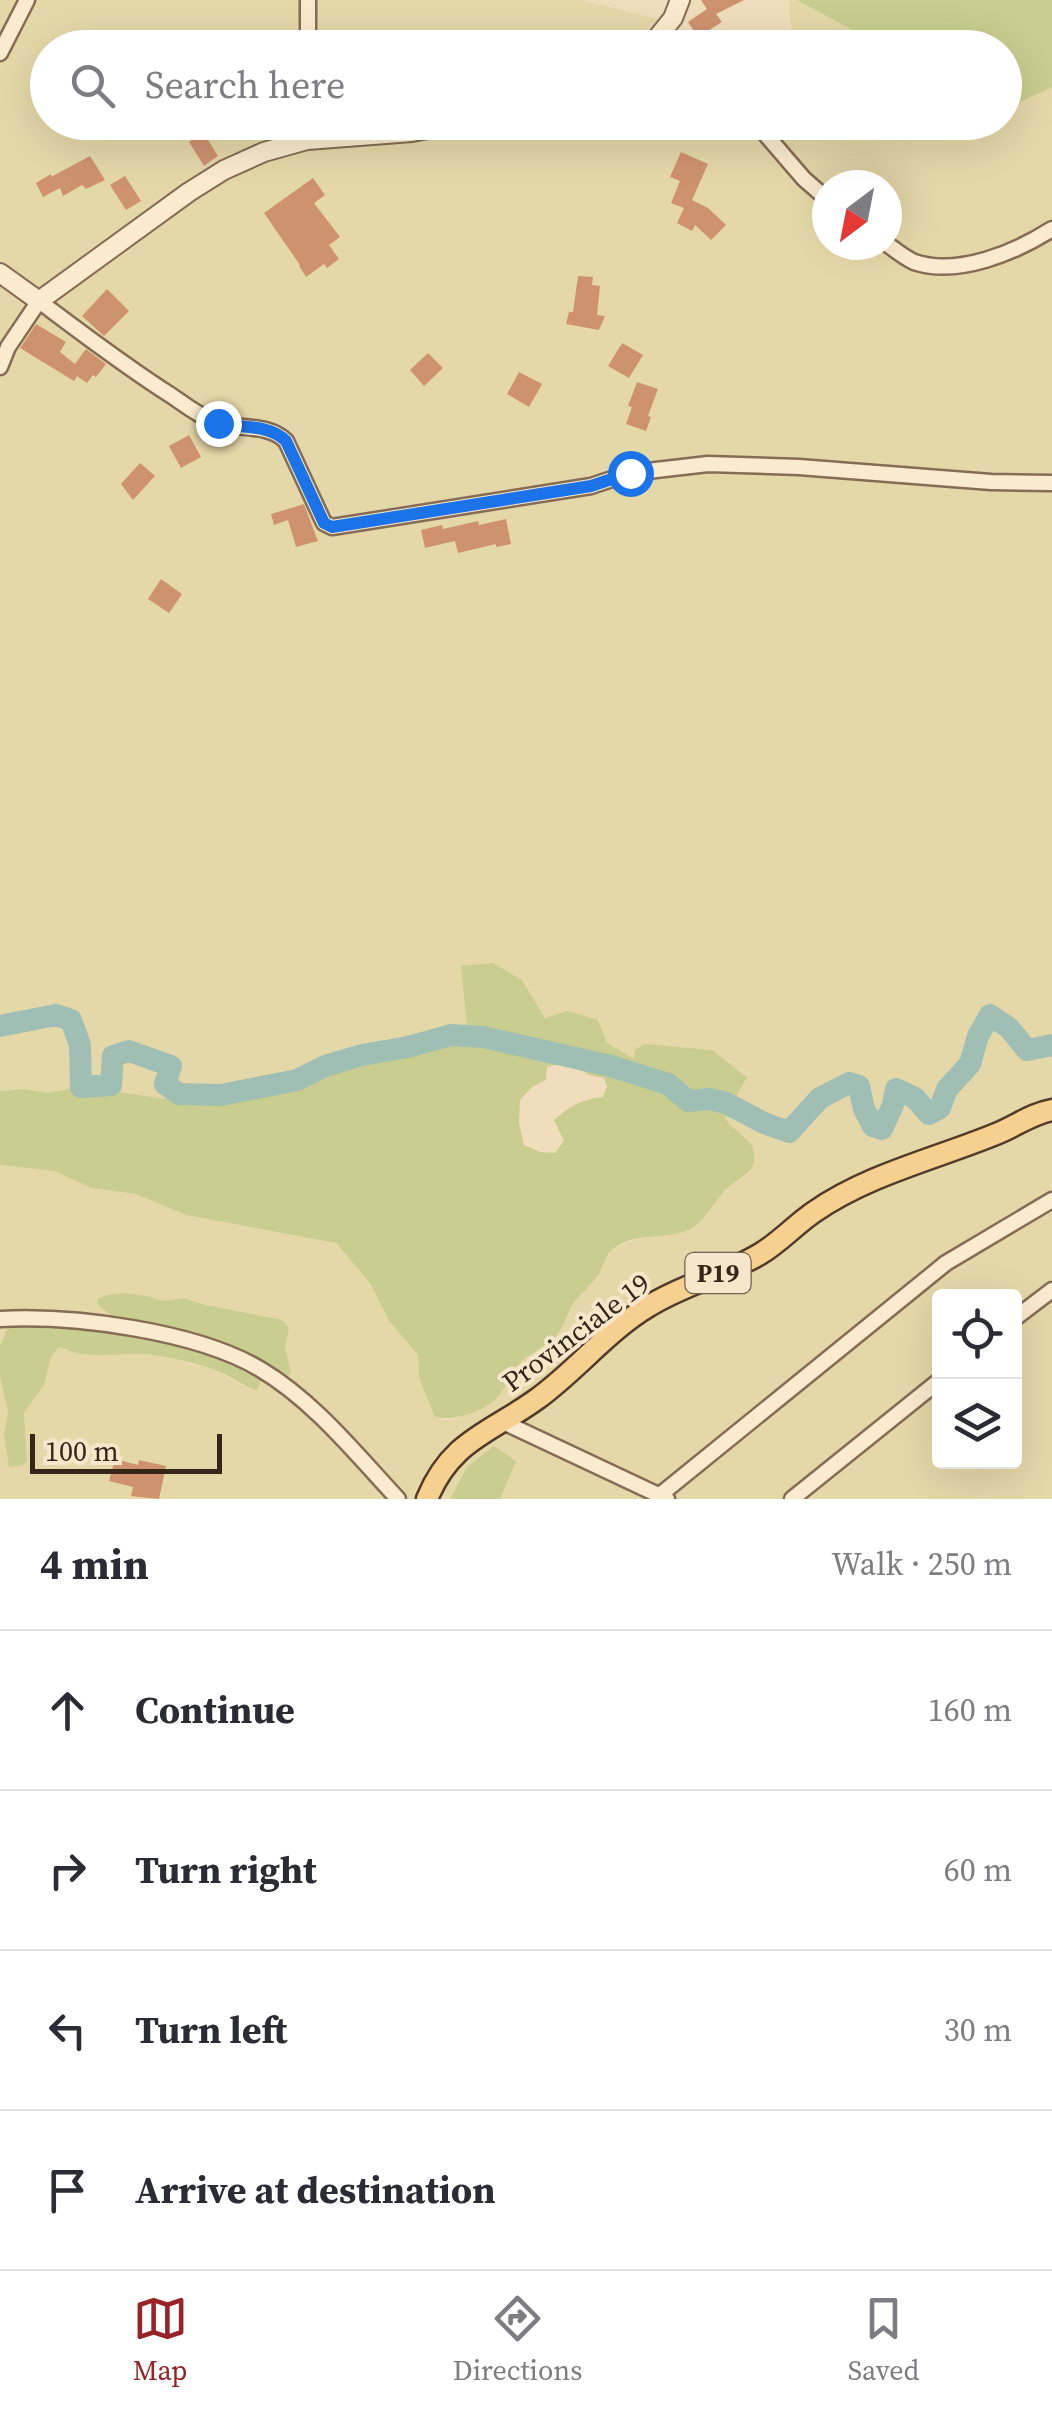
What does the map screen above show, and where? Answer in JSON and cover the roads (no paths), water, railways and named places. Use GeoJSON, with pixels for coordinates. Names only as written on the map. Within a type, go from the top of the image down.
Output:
{"type":"FeatureCollection","features":[{"type":"Feature","properties":{"kind":"main road","name":"Provinciale 19"},"geometry":{"type":"LineString","coordinates":[[427,1499],[442,1468],[463,1447],[538,1399],[647,1306],[760,1254],[813,1212],[891,1172],[1052,1110]]}},
{"type":"Feature","properties":{"kind":"street"},"geometry":{"type":"LineString","coordinates":[[0,53],[27,0]]}},
{"type":"Feature","properties":{"kind":"street"},"geometry":{"type":"LineString","coordinates":[[308,0],[308,30]]}},
{"type":"Feature","properties":{"kind":"street"},"geometry":{"type":"LineString","coordinates":[[663,30],[680,0]]}},
{"type":"Feature","properties":{"kind":"street"},"geometry":{"type":"LineString","coordinates":[[0,366],[39,301],[224,170],[289,140]]}},
{"type":"Feature","properties":{"kind":"street"},"geometry":{"type":"LineString","coordinates":[[770,140],[812,186]]}},
{"type":"Feature","properties":{"kind":"street"},"geometry":{"type":"LineString","coordinates":[[902,254],[914,262],[942,266],[982,261],[1026,245],[1052,228]]}},
{"type":"Feature","properties":{"kind":"street"},"geometry":{"type":"LineString","coordinates":[[0,273],[140,375],[208,419],[279,434],[286,441],[324,523],[332,527],[591,486],[630,473],[708,464],[1052,483]]}},
{"type":"Feature","properties":{"kind":"street"},"geometry":{"type":"LineString","coordinates":[[501,1421],[663,1497],[946,1263],[1052,1200]]}},
{"type":"Feature","properties":{"kind":"street"},"geometry":{"type":"LineString","coordinates":[[1022,1313],[1052,1290]]}},
{"type":"Feature","properties":{"kind":"street"},"geometry":{"type":"LineString","coordinates":[[0,1319],[71,1321],[126,1328],[220,1349],[263,1371],[301,1400],[398,1499]]}},
{"type":"Feature","properties":{"kind":"street"},"geometry":{"type":"LineString","coordinates":[[792,1499],[932,1386]]}},
{"type":"Feature","properties":{"kind":"waterway"},"geometry":{"type":"LineString","coordinates":[[0,1026],[56,1015],[71,1020],[80,1045],[81,1087],[111,1085],[113,1056],[129,1051],[171,1066],[165,1084],[179,1094],[221,1095],[297,1080],[325,1066],[362,1055],[451,1035],[483,1037],[611,1066],[668,1084],[688,1101],[710,1099],[726,1103],[789,1132],[820,1098],[849,1083],[859,1086],[873,1126],[882,1129],[896,1089],[915,1098],[929,1114],[940,1108],[947,1089],[970,1064],[978,1036],[990,1015],[1009,1028],[1027,1050],[1052,1045]]}}]}
